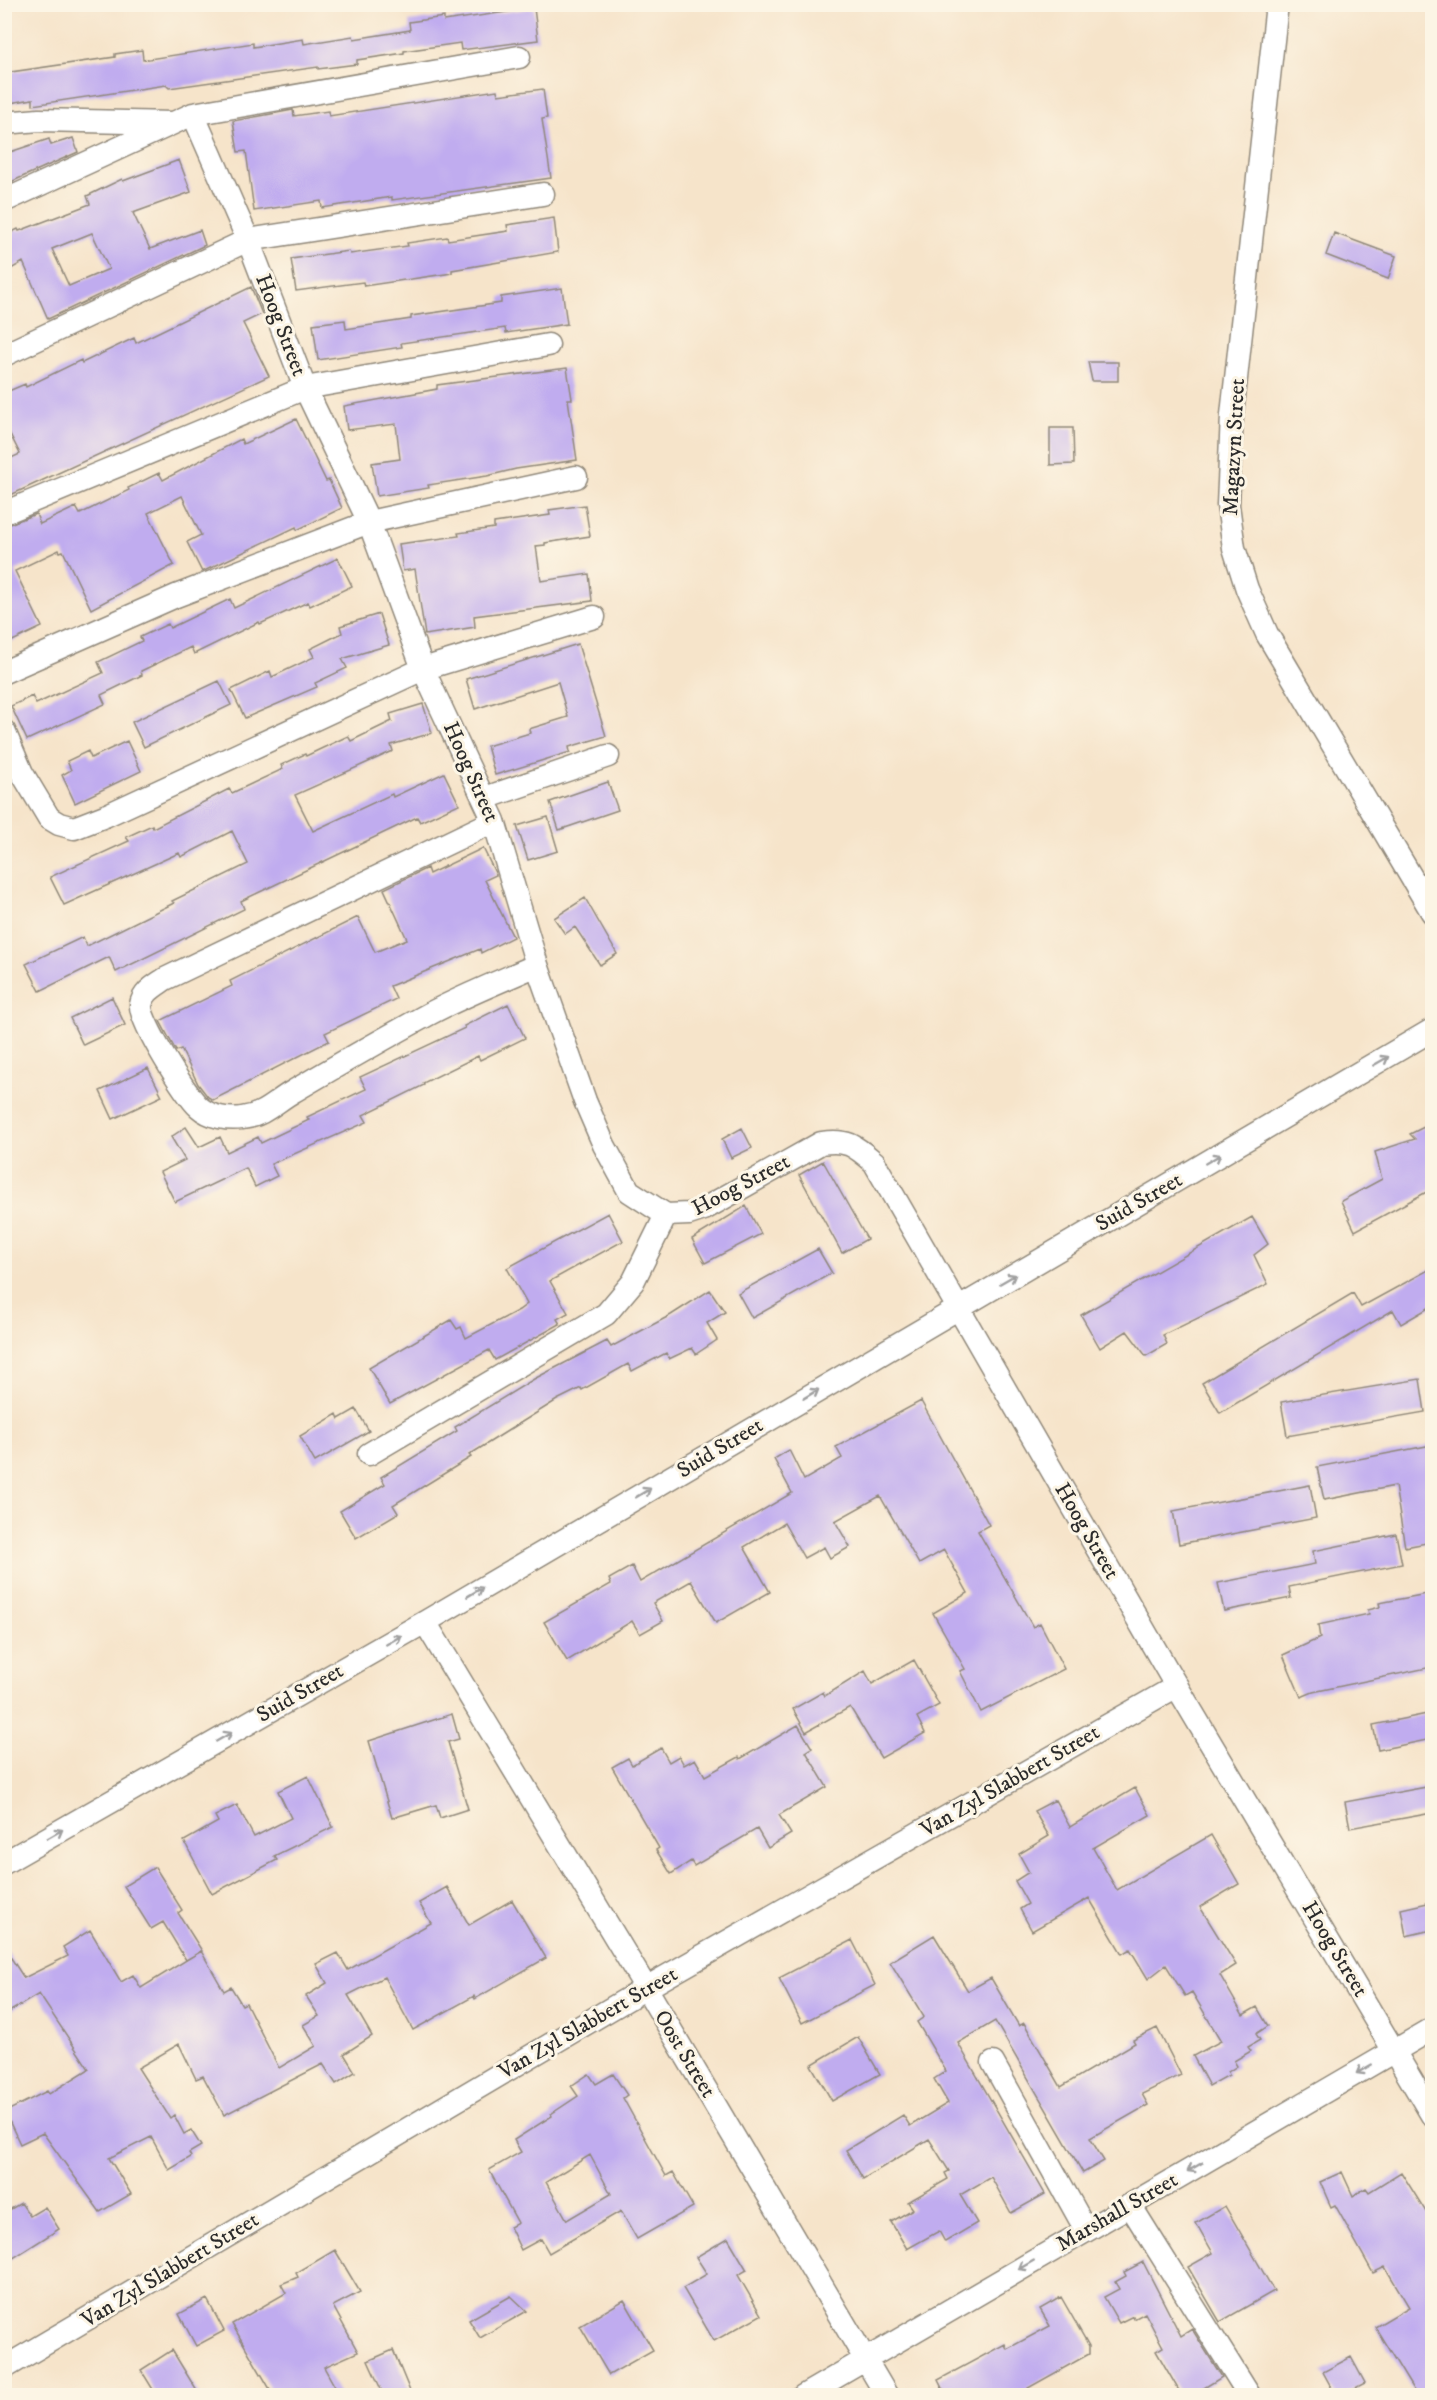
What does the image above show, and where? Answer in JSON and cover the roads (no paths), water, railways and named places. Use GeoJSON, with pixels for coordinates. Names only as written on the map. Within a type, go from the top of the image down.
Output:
{"type":"FeatureCollection","features":[{"type":"Feature","properties":{"kind":"street","name":"Magazyn Street"},"geometry":{"type":"LineString","coordinates":[[1277,4],[1232,415],[1228,505],[1234,548],[1247,590],[1266,633],[1432,912]]}},
{"type":"Feature","properties":{"kind":"street"},"geometry":{"type":"LineString","coordinates":[[4,123],[185,119],[519,57]]}},
{"type":"Feature","properties":{"kind":"street"},"geometry":{"type":"LineString","coordinates":[[4,201],[185,119]]}},
{"type":"Feature","properties":{"kind":"street","name":"Hoog Street"},"geometry":{"type":"LineString","coordinates":[[185,119],[248,240],[305,388],[369,522],[423,669],[494,821],[537,965],[585,1101],[629,1191],[666,1215],[677,1216],[704,1209],[820,1143],[837,1141],[847,1143],[874,1162],[1177,1686],[1396,2050],[1432,2115]]}},
{"type":"Feature","properties":{"kind":"street"},"geometry":{"type":"LineString","coordinates":[[4,355],[248,240],[543,194]]}},
{"type":"Feature","properties":{"kind":"street"},"geometry":{"type":"LineString","coordinates":[[4,513],[305,388],[548,345]]}},
{"type":"Feature","properties":{"kind":"street"},"geometry":{"type":"LineString","coordinates":[[4,672],[176,596],[369,522],[576,477]]}},
{"type":"Feature","properties":{"kind":"street"},"geometry":{"type":"LineString","coordinates":[[4,731],[22,773],[49,818],[59,824],[74,828],[116,811],[423,669],[594,617]]}},
{"type":"Feature","properties":{"kind":"street"},"geometry":{"type":"LineString","coordinates":[[484,798],[608,756]]}},
{"type":"Feature","properties":{"kind":"street"},"geometry":{"type":"LineString","coordinates":[[494,821],[165,979],[145,994],[141,1004],[143,1018],[162,1053],[200,1107],[227,1119],[241,1118],[263,1113],[291,1093],[431,1013],[537,965]]}},
{"type":"Feature","properties":{"kind":"street","name":"Suid Street"},"geometry":{"type":"LineString","coordinates":[[4,1863],[425,1622],[1432,1030]]}},
{"type":"Feature","properties":{"kind":"street"},"geometry":{"type":"LineString","coordinates":[[369,1454],[606,1314],[633,1282],[666,1215]]}},
{"type":"Feature","properties":{"kind":"street","name":"Oost Street"},"geometry":{"type":"LineString","coordinates":[[425,1622],[646,1988],[887,2396]]}},
{"type":"Feature","properties":{"kind":"street","name":"Van Zyl Slabbert Street"},"geometry":{"type":"LineString","coordinates":[[4,2368],[646,1988],[1177,1686]]}},
{"type":"Feature","properties":{"kind":"street","name":"Marshall Street"},"geometry":{"type":"LineString","coordinates":[[803,2396],[1432,2029]]}},
{"type":"Feature","properties":{"kind":"street"},"geometry":{"type":"LineString","coordinates":[[993,2063],[1086,2230]]}},
{"type":"Feature","properties":{"kind":"street"},"geometry":{"type":"LineString","coordinates":[[1130,2205],[1249,2395]]}}]}
